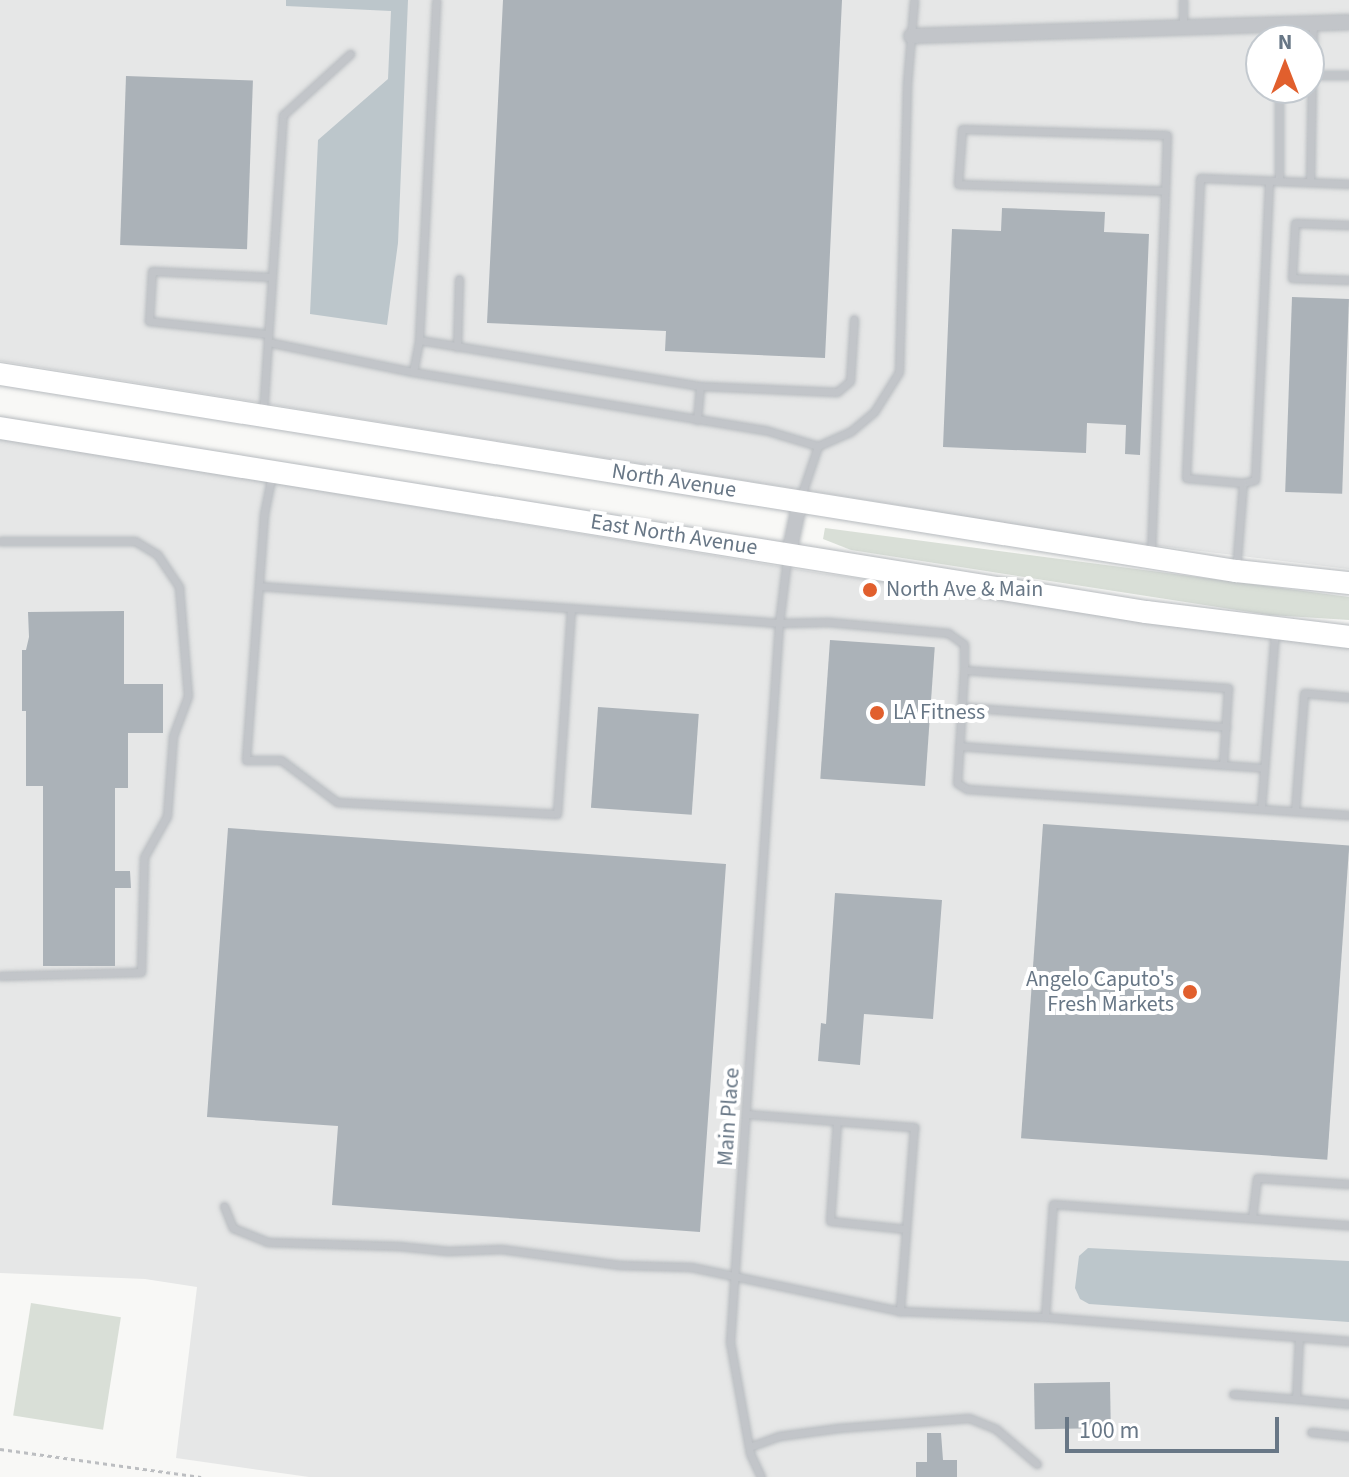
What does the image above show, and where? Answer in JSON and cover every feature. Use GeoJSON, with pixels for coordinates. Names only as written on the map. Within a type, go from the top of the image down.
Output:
{"type":"FeatureCollection","features":[{"type":"Feature","properties":{"kind":"main road","name":"North Avenue"},"geometry":{"type":"LineString","coordinates":[[0,374],[1236,571],[1349,583]]}},
{"type":"Feature","properties":{"kind":"main road","name":"East North Avenue"},"geometry":{"type":"LineString","coordinates":[[0,428],[1146,612],[1349,637]]}},
{"type":"Feature","properties":{"kind":"street"},"geometry":{"type":"LineString","coordinates":[[911,36],[1349,22]]}},
{"type":"Feature","properties":{"kind":"street"},"geometry":{"type":"LineString","coordinates":[[789,553],[800,501]]}},
{"type":"Feature","properties":{"kind":"lane"},"geometry":{"type":"LineString","coordinates":[[413,372],[419,340],[436,0]]}},
{"type":"Feature","properties":{"kind":"lane"},"geometry":{"type":"LineString","coordinates":[[272,277],[152,271],[149,321],[268,338],[413,372],[765,430],[818,446],[850,432],[874,412],[899,372],[914,0]]}},
{"type":"Feature","properties":{"kind":"lane"},"geometry":{"type":"LineString","coordinates":[[1183,0],[1183,27]]}},
{"type":"Feature","properties":{"kind":"lane"},"geometry":{"type":"LineString","coordinates":[[263,415],[283,115],[350,54]]}},
{"type":"Feature","properties":{"kind":"lane"},"geometry":{"type":"LineString","coordinates":[[1325,75],[1349,75]]}},
{"type":"Feature","properties":{"kind":"lane"},"geometry":{"type":"LineString","coordinates":[[1279,104],[1279,181]]}},
{"type":"Feature","properties":{"kind":"lane"},"geometry":{"type":"LineString","coordinates":[[1310,182],[1311,104]]}},
{"type":"Feature","properties":{"kind":"lane"},"geometry":{"type":"LineString","coordinates":[[1151,556],[1165,191],[1167,135],[962,129],[958,184],[1165,191]]}},
{"type":"Feature","properties":{"kind":"lane"},"geometry":{"type":"LineString","coordinates":[[1269,181],[1255,480],[1243,483],[1186,478],[1200,178],[1349,184]]}},
{"type":"Feature","properties":{"kind":"lane"},"geometry":{"type":"LineString","coordinates":[[1349,225],[1295,223],[1292,278],[1349,280]]}},
{"type":"Feature","properties":{"kind":"lane"},"geometry":{"type":"LineString","coordinates":[[457,347],[459,279]]}},
{"type":"Feature","properties":{"kind":"lane"},"geometry":{"type":"LineString","coordinates":[[419,340],[700,386],[837,392],[850,381],[854,319]]}},
{"type":"Feature","properties":{"kind":"lane"},"geometry":{"type":"LineString","coordinates":[[697,420],[700,386]]}},
{"type":"Feature","properties":{"kind":"lane"},"geometry":{"type":"LineString","coordinates":[[800,501],[818,446]]}},
{"type":"Feature","properties":{"kind":"lane"},"geometry":{"type":"LineString","coordinates":[[272,471],[264,514],[246,760],[281,760],[337,802],[557,814],[571,608]]}},
{"type":"Feature","properties":{"kind":"lane"},"geometry":{"type":"LineString","coordinates":[[1236,571],[1243,483]]}},
{"type":"Feature","properties":{"kind":"lane"},"geometry":{"type":"LineString","coordinates":[[0,541],[135,541],[157,554],[179,587],[188,696],[173,736],[167,816],[144,857],[141,972],[0,976]]}},
{"type":"Feature","properties":{"kind":"lane","name":"Main Place"},"geometry":{"type":"LineString","coordinates":[[761,1477],[749,1447],[730,1342],[779,623],[789,553]]}},
{"type":"Feature","properties":{"kind":"lane"},"geometry":{"type":"LineString","coordinates":[[259,586],[779,623],[828,622],[948,633],[964,644],[957,783],[967,789],[1349,815]]}},
{"type":"Feature","properties":{"kind":"lane"},"geometry":{"type":"LineString","coordinates":[[1261,809],[1275,628]]}},
{"type":"Feature","properties":{"kind":"lane"},"geometry":{"type":"LineString","coordinates":[[964,670],[1228,688],[1223,765]]}},
{"type":"Feature","properties":{"kind":"lane"},"geometry":{"type":"LineString","coordinates":[[1295,811],[1304,693],[1349,697]]}},
{"type":"Feature","properties":{"kind":"lane"},"geometry":{"type":"LineString","coordinates":[[962,707],[1226,727]]}},
{"type":"Feature","properties":{"kind":"lane"},"geometry":{"type":"LineString","coordinates":[[959,746],[1264,768]]}},
{"type":"Feature","properties":{"kind":"lane"},"geometry":{"type":"LineString","coordinates":[[747,1114],[914,1127],[900,1311]]}},
{"type":"Feature","properties":{"kind":"lane"},"geometry":{"type":"LineString","coordinates":[[837,1121],[830,1221],[906,1229]]}},
{"type":"Feature","properties":{"kind":"lane"},"geometry":{"type":"LineString","coordinates":[[1252,1218],[1257,1178],[1349,1184]]}},
{"type":"Feature","properties":{"kind":"lane"},"geometry":{"type":"LineString","coordinates":[[1045,1317],[1053,1204],[1349,1225]]}},
{"type":"Feature","properties":{"kind":"lane"},"geometry":{"type":"LineString","coordinates":[[224,1206],[233,1228],[267,1242],[399,1246],[448,1251],[501,1249],[620,1265],[691,1267],[900,1311],[1045,1317],[1349,1341]]}},
{"type":"Feature","properties":{"kind":"lane"},"geometry":{"type":"LineString","coordinates":[[1296,1399],[1299,1337]]}},
{"type":"Feature","properties":{"kind":"lane"},"geometry":{"type":"LineString","coordinates":[[1233,1394],[1349,1404]]}},
{"type":"Feature","properties":{"kind":"lane"},"geometry":{"type":"LineString","coordinates":[[749,1447],[779,1436],[838,1428],[969,1418],[996,1429],[1037,1464]]}},
{"type":"Feature","properties":{"kind":"lane"},"geometry":{"type":"LineString","coordinates":[[1311,1432],[1349,1436]]}},
{"type":"Feature","properties":{"kind":"path"},"geometry":{"type":"LineString","coordinates":[[0,1449],[201,1477]]}},
{"type":"Feature","properties":{"kind":"shaded area"},"geometry":{"type":"Polygon","coordinates":[[[0,0],[1349,0],[1349,569],[1011,528],[928,510],[0,361],[0,0]]]}},
{"type":"Feature","properties":{"kind":"shaded area"},"geometry":{"type":"Polygon","coordinates":[[[286,0],[408,0],[398,243],[387,325],[310,314],[318,140],[388,79],[391,11],[286,6],[286,0]]]}},
{"type":"Feature","properties":{"kind":"shaded area"},"geometry":{"type":"Polygon","coordinates":[[[0,438],[820,573],[1349,645],[1349,1477],[309,1477],[176,1458],[197,1287],[145,1279],[0,1273],[0,438]]]}},
{"type":"Feature","properties":{"kind":"shaded area"},"geometry":{"type":"Polygon","coordinates":[[[825,528],[1349,597],[1349,620],[1269,615],[851,550],[823,539],[825,528]]]}},
{"type":"Feature","properties":{"kind":"shaded area"},"geometry":{"type":"Polygon","coordinates":[[[1088,1248],[1349,1261],[1349,1322],[1089,1304],[1080,1299],[1075,1288],[1079,1256],[1088,1248]]]}},
{"type":"Feature","properties":{"kind":"shaded area"},"geometry":{"type":"Polygon","coordinates":[[[31,1303],[121,1317],[103,1430],[13,1416],[31,1303]]]}},
{"type":"Feature","properties":{"kind":"building"},"geometry":{"type":"Polygon","coordinates":[[[503,0],[842,0],[825,358],[665,351],[666,331],[487,323],[503,0]]]}},
{"type":"Feature","properties":{"kind":"building"},"geometry":{"type":"Polygon","coordinates":[[[126,76],[253,80],[247,249],[120,245],[126,76]]]}},
{"type":"Feature","properties":{"kind":"building"},"geometry":{"type":"Polygon","coordinates":[[[1002,208],[1105,212],[1104,232],[1149,234],[1140,455],[1125,454],[1126,425],[1087,423],[1086,453],[943,447],[952,229],[1001,231],[1002,208]]]}},
{"type":"Feature","properties":{"kind":"building"},"geometry":{"type":"Polygon","coordinates":[[[1292,297],[1349,299],[1342,494],[1285,492],[1292,297]]]}},
{"type":"Feature","properties":{"kind":"building"},"geometry":{"type":"Polygon","coordinates":[[[124,611],[124,684],[163,684],[163,733],[128,733],[128,788],[115,788],[115,871],[130,871],[131,888],[115,888],[115,966],[43,966],[43,786],[26,786],[26,711],[22,711],[22,650],[26,650],[29,637],[28,612],[124,611]]]}},
{"type":"Feature","properties":{"kind":"building","name":"LA Fitness"},"geometry":{"type":"Polygon","coordinates":[[[830,640],[935,647],[925,786],[820,779],[830,640]]]}},
{"type":"Feature","properties":{"kind":"building"},"geometry":{"type":"Polygon","coordinates":[[[598,707],[699,714],[692,815],[591,808],[598,707]]]}},
{"type":"Feature","properties":{"kind":"building","name":"Angelo Caputo's Fresh Markets"},"geometry":{"type":"Polygon","coordinates":[[[1043,824],[1349,845],[1327,1160],[1021,1138],[1043,824]]]}},
{"type":"Feature","properties":{"kind":"building"},"geometry":{"type":"Polygon","coordinates":[[[228,828],[726,864],[700,1232],[332,1205],[338,1126],[207,1117],[228,828]]]}},
{"type":"Feature","properties":{"kind":"building"},"geometry":{"type":"Polygon","coordinates":[[[835,893],[942,900],[933,1019],[864,1014],[860,1065],[818,1061],[821,1023],[826,1024],[835,893]]]}},
{"type":"Feature","properties":{"kind":"building"},"geometry":{"type":"Polygon","coordinates":[[[1110,1382],[1111,1428],[1035,1429],[1034,1383],[1110,1382]]]}},
{"type":"Feature","properties":{"kind":"building"},"geometry":{"type":"Polygon","coordinates":[[[927,1433],[941,1433],[943,1460],[957,1460],[957,1477],[916,1477],[916,1462],[927,1462],[927,1433]]]}},
{"type":"Feature","properties":{"kind":"place","name":"North Ave & Main"},"geometry":{"type":"Point","coordinates":[870,590]}},
{"type":"Feature","properties":{"kind":"place","name":"LA Fitness"},"geometry":{"type":"Point","coordinates":[877,713]}},
{"type":"Feature","properties":{"kind":"place","name":"Angelo Caputo's Fresh Markets"},"geometry":{"type":"Point","coordinates":[1190,992]}}]}
